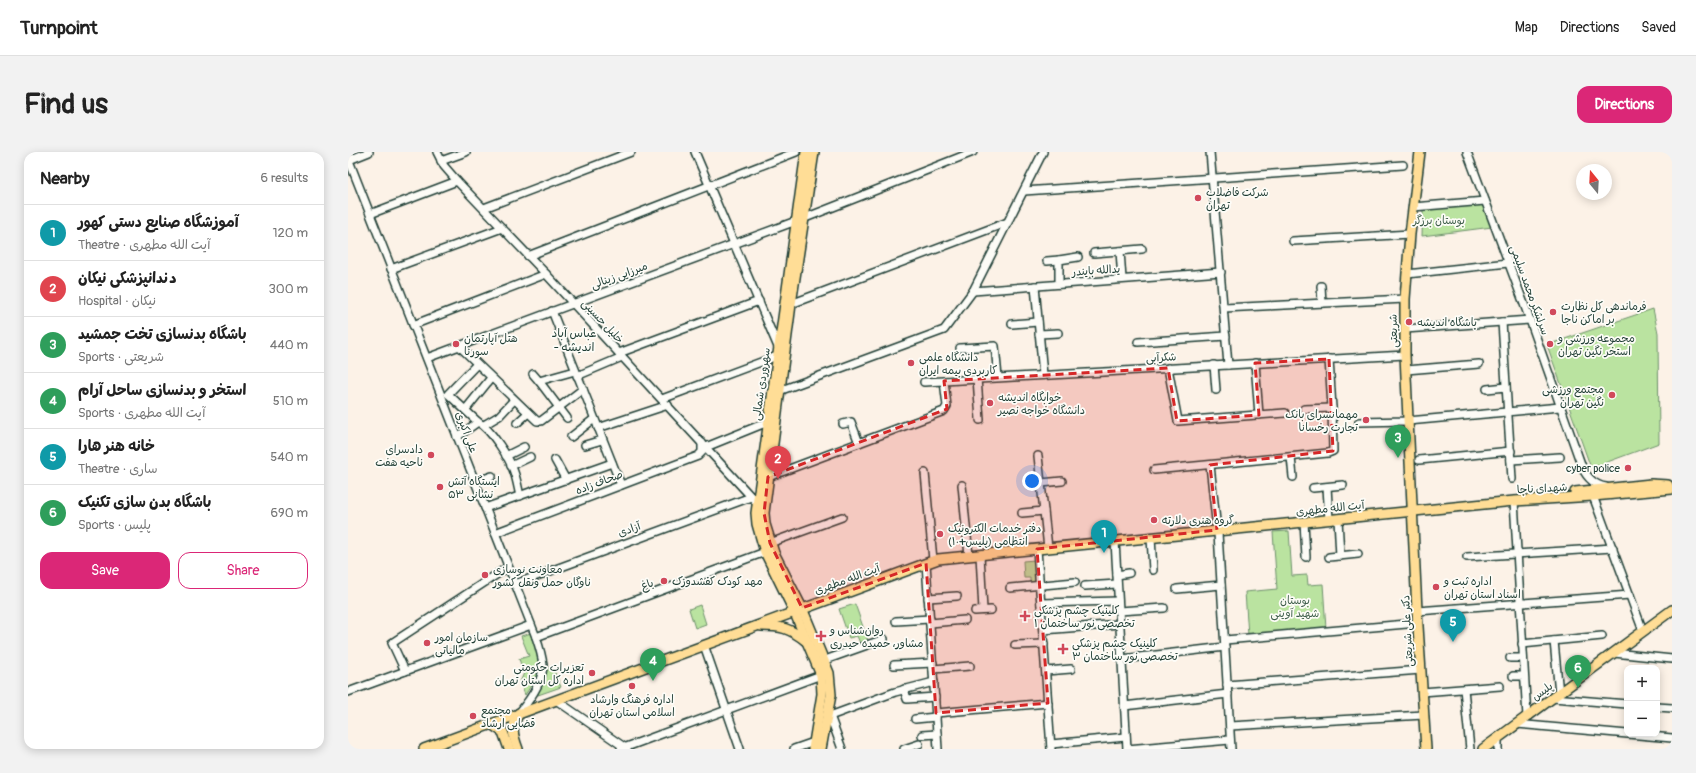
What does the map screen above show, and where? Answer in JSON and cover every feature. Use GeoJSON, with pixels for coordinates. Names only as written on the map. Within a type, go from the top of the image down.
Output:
{"type":"FeatureCollection","features":[{"type":"Feature","properties":{"kind":"main road","name":"سهروردی شمالی"},"geometry":{"type":"LineString","coordinates":[[767,548],[764,513],[791,304],[806,152]]}},
{"type":"Feature","properties":{"kind":"main road","name":"سهروردی شمالی"},"geometry":{"type":"LineString","coordinates":[[799,607],[767,548],[757,524],[752,498],[768,422],[800,219],[814,152]]}},
{"type":"Feature","properties":{"kind":"main road","name":"شریعتی"},"geometry":{"type":"LineString","coordinates":[[1413,511],[1405,355],[1405,299],[1410,234],[1420,152]]}},
{"type":"Feature","properties":{"kind":"main road"},"geometry":{"type":"LineString","coordinates":[[1518,501],[1550,494],[1651,484],[1672,485]]}},
{"type":"Feature","properties":{"kind":"main road","name":"شهدای ناجا"},"geometry":{"type":"LineString","coordinates":[[1413,511],[1672,489]]}},
{"type":"Feature","properties":{"kind":"main road","name":"آیت الله مطهری"},"geometry":{"type":"LineString","coordinates":[[424,749],[756,626],[799,607],[929,562],[969,556],[1218,531],[1245,530],[1249,528],[1413,511]]}},
{"type":"Feature","properties":{"kind":"main road","name":"دکتر علی شریعتی"},"geometry":{"type":"LineString","coordinates":[[1413,511],[1417,611],[1426,749]]}},
{"type":"Feature","properties":{"kind":"main road"},"geometry":{"type":"LineString","coordinates":[[799,607],[808,642],[821,675],[822,694],[818,746]]}},
{"type":"Feature","properties":{"kind":"main road"},"geometry":{"type":"LineString","coordinates":[[799,607],[825,660],[831,682],[829,713],[818,746]]}},
{"type":"Feature","properties":{"kind":"main road","name":"پلیس"},"geometry":{"type":"LineString","coordinates":[[1483,749],[1672,610]]}},
{"type":"Feature","properties":{"kind":"main road"},"geometry":{"type":"LineString","coordinates":[[756,626],[785,628],[794,632],[808,642]]}},
{"type":"Feature","properties":{"kind":"main road"},"geometry":{"type":"LineString","coordinates":[[518,749],[513,728],[519,713]]}},
{"type":"Feature","properties":{"kind":"main road"},"geometry":{"type":"LineString","coordinates":[[491,724],[503,732],[509,749]]}},
{"type":"Feature","properties":{"kind":"street"},"geometry":{"type":"LineString","coordinates":[[348,159],[369,152]]}},
{"type":"Feature","properties":{"kind":"street","name":"خلیل حسینی"},"geometry":{"type":"LineString","coordinates":[[437,152],[441,161],[457,181],[668,405],[752,498]]}},
{"type":"Feature","properties":{"kind":"street"},"geometry":{"type":"LineString","coordinates":[[441,161],[466,152]]}},
{"type":"Feature","properties":{"kind":"street"},"geometry":{"type":"LineString","coordinates":[[484,208],[631,152]]}},
{"type":"Feature","properties":{"kind":"street"},"geometry":{"type":"LineString","coordinates":[[662,399],[778,351],[759,301],[695,152]]}},
{"type":"Feature","properties":{"kind":"street"},"geometry":{"type":"LineString","coordinates":[[528,256],[709,184],[796,152]]}},
{"type":"Feature","properties":{"kind":"street","name":"میرزایی زینالی"},"geometry":{"type":"LineString","coordinates":[[427,358],[734,244],[974,152]]}},
{"type":"Feature","properties":{"kind":"street"},"geometry":{"type":"LineString","coordinates":[[779,392],[944,330],[973,291],[1043,152]]}},
{"type":"Feature","properties":{"kind":"street"},"geometry":{"type":"LineString","coordinates":[[1210,152],[1228,364]]}},
{"type":"Feature","properties":{"kind":"street","name":"سرلشکر محمد سلیمی"},"geometry":{"type":"LineString","coordinates":[[1467,152],[1530,320],[1584,472],[1594,483],[1612,488]]}},
{"type":"Feature","properties":{"kind":"street","name":"علی‌ اکبری"},"geometry":{"type":"LineString","coordinates":[[348,159],[536,637],[541,654],[542,669],[537,684],[519,713]]}},
{"type":"Feature","properties":{"kind":"street"},"geometry":{"type":"LineString","coordinates":[[1024,191],[1403,165]]}},
{"type":"Feature","properties":{"kind":"street"},"geometry":{"type":"LineString","coordinates":[[370,214],[457,181]]}},
{"type":"Feature","properties":{"kind":"street"},"geometry":{"type":"LineString","coordinates":[[1413,207],[1485,201]]}},
{"type":"Feature","properties":{"kind":"street"},"geometry":{"type":"LineString","coordinates":[[791,304],[1008,222]]}},
{"type":"Feature","properties":{"kind":"street"},"geometry":{"type":"LineString","coordinates":[[392,269],[502,228]]}},
{"type":"Feature","properties":{"kind":"street"},"geometry":{"type":"LineString","coordinates":[[1293,240],[1410,234]]}},
{"type":"Feature","properties":{"kind":"street"},"geometry":{"type":"LineString","coordinates":[[1094,253],[1142,249]]}},
{"type":"Feature","properties":{"kind":"street"},"geometry":{"type":"LineString","coordinates":[[1120,251],[1122,279]]}},
{"type":"Feature","properties":{"kind":"street"},"geometry":{"type":"LineString","coordinates":[[1047,261],[1078,257]]}},
{"type":"Feature","properties":{"kind":"street"},"geometry":{"type":"LineString","coordinates":[[1059,260],[1059,284]]}},
{"type":"Feature","properties":{"kind":"street"},"geometry":{"type":"LineString","coordinates":[[1406,274],[1508,264]]}},
{"type":"Feature","properties":{"kind":"street","name":"یدالله بایندر"},"geometry":{"type":"LineString","coordinates":[[973,291],[1221,272]]}},
{"type":"Feature","properties":{"kind":"street"},"geometry":{"type":"LineString","coordinates":[[413,324],[546,274]]}},
{"type":"Feature","properties":{"kind":"street"},"geometry":{"type":"LineString","coordinates":[[1035,286],[1043,375]]}},
{"type":"Feature","properties":{"kind":"street"},"geometry":{"type":"LineString","coordinates":[[1321,286],[1322,303]]}},
{"type":"Feature","properties":{"kind":"street"},"geometry":{"type":"LineString","coordinates":[[1224,308],[1405,299]]}},
{"type":"Feature","properties":{"kind":"street"},"geometry":{"type":"LineString","coordinates":[[539,381],[576,373],[759,301]]}},
{"type":"Feature","properties":{"kind":"street"},"geometry":{"type":"LineString","coordinates":[[552,311],[621,485]]}},
{"type":"Feature","properties":{"kind":"street"},"geometry":{"type":"LineString","coordinates":[[1405,329],[1530,320]]}},
{"type":"Feature","properties":{"kind":"street"},"geometry":{"type":"LineString","coordinates":[[1012,324],[1038,322]]}},
{"type":"Feature","properties":{"kind":"street"},"geometry":{"type":"LineString","coordinates":[[1502,322],[1512,479]]}},
{"type":"Feature","properties":{"kind":"street"},"geometry":{"type":"LineString","coordinates":[[1039,334],[1058,333]]}},
{"type":"Feature","properties":{"kind":"street"},"geometry":{"type":"LineString","coordinates":[[1138,342],[1226,336]]}},
{"type":"Feature","properties":{"kind":"street"},"geometry":{"type":"LineString","coordinates":[[459,346],[514,400],[539,422],[583,390]]}},
{"type":"Feature","properties":{"kind":"street"},"geometry":{"type":"LineString","coordinates":[[960,348],[995,346],[998,377]]}},
{"type":"Feature","properties":{"kind":"street","name":"شکرآبی"},"geometry":{"type":"LineString","coordinates":[[924,382],[1405,355]]}},
{"type":"Feature","properties":{"kind":"street"},"geometry":{"type":"LineString","coordinates":[[1154,470],[1291,457],[1333,451],[1329,359]]}},
{"type":"Feature","properties":{"kind":"street"},"geometry":{"type":"LineString","coordinates":[[1254,363],[1259,414]]}},
{"type":"Feature","properties":{"kind":"street"},"geometry":{"type":"LineString","coordinates":[[477,364],[448,394],[481,424],[498,443],[514,471],[520,496]]}},
{"type":"Feature","properties":{"kind":"street"},"geometry":{"type":"LineString","coordinates":[[1406,370],[1479,364]]}},
{"type":"Feature","properties":{"kind":"street"},"geometry":{"type":"LineString","coordinates":[[1214,365],[1216,390]]}},
{"type":"Feature","properties":{"kind":"street"},"geometry":{"type":"LineString","coordinates":[[1168,368],[1178,421],[1259,414],[1284,414]]}},
{"type":"Feature","properties":{"kind":"street"},"geometry":{"type":"LineString","coordinates":[[533,374],[567,418]]}},
{"type":"Feature","properties":{"kind":"street"},"geometry":{"type":"LineString","coordinates":[[466,410],[491,378]]}},
{"type":"Feature","properties":{"kind":"street"},"geometry":{"type":"LineString","coordinates":[[977,378],[980,420]]}},
{"type":"Feature","properties":{"kind":"street"},"geometry":{"type":"LineString","coordinates":[[768,477],[942,412],[947,406],[944,381]]}},
{"type":"Feature","properties":{"kind":"street"},"geometry":{"type":"LineString","coordinates":[[1487,389],[1506,387]]}},
{"type":"Feature","properties":{"kind":"street"},"geometry":{"type":"LineString","coordinates":[[457,437],[499,416],[514,400]]}},
{"type":"Feature","properties":{"kind":"street"},"geometry":{"type":"LineString","coordinates":[[598,428],[668,405]]}},
{"type":"Feature","properties":{"kind":"street"},"geometry":{"type":"LineString","coordinates":[[1359,422],[1408,421],[1560,407]]}},
{"type":"Feature","properties":{"kind":"street"},"geometry":{"type":"LineString","coordinates":[[1304,409],[1332,408]]}},
{"type":"Feature","properties":{"kind":"street"},"geometry":{"type":"LineString","coordinates":[[517,423],[528,413]]}},
{"type":"Feature","properties":{"kind":"street"},"geometry":{"type":"LineString","coordinates":[[571,437],[594,419]]}},
{"type":"Feature","properties":{"kind":"street"},"geometry":{"type":"LineString","coordinates":[[698,456],[702,452],[704,445],[768,422]]}},
{"type":"Feature","properties":{"kind":"street"},"geometry":{"type":"LineString","coordinates":[[843,424],[852,422],[859,442]]}},
{"type":"Feature","properties":{"kind":"street"},"geometry":{"type":"LineString","coordinates":[[585,445],[602,440]]}},
{"type":"Feature","properties":{"kind":"street"},"geometry":{"type":"LineString","coordinates":[[506,456],[524,447]]}},
{"type":"Feature","properties":{"kind":"street"},"geometry":{"type":"LineString","coordinates":[[1419,460],[1510,451]]}},
{"type":"Feature","properties":{"kind":"street"},"geometry":{"type":"LineString","coordinates":[[698,456],[704,455],[711,457],[752,498]]}},
{"type":"Feature","properties":{"kind":"street","name":"صحاف زاده"},"geometry":{"type":"LineString","coordinates":[[495,533],[698,456]]}},
{"type":"Feature","properties":{"kind":"street"},"geometry":{"type":"LineString","coordinates":[[1038,456],[1048,548]]}},
{"type":"Feature","properties":{"kind":"street"},"geometry":{"type":"LineString","coordinates":[[1291,457],[1293,477]]}},
{"type":"Feature","properties":{"kind":"street"},"geometry":{"type":"LineString","coordinates":[[1511,460],[1560,457]]}},
{"type":"Feature","properties":{"kind":"street"},"geometry":{"type":"LineString","coordinates":[[511,466],[530,458]]}},
{"type":"Feature","properties":{"kind":"street"},"geometry":{"type":"LineString","coordinates":[[555,460],[566,480]]}},
{"type":"Feature","properties":{"kind":"street"},"geometry":{"type":"LineString","coordinates":[[485,508],[612,464]]}},
{"type":"Feature","properties":{"kind":"street"},"geometry":{"type":"LineString","coordinates":[[1210,465],[1218,531],[1231,749]]}},
{"type":"Feature","properties":{"kind":"street"},"geometry":{"type":"LineString","coordinates":[[925,473],[929,562],[928,598],[938,749]]}},
{"type":"Feature","properties":{"kind":"street"},"geometry":{"type":"LineString","coordinates":[[475,482],[492,476]]}},
{"type":"Feature","properties":{"kind":"street"},"geometry":{"type":"LineString","coordinates":[[1041,483],[1062,481]]}},
{"type":"Feature","properties":{"kind":"street"},"geometry":{"type":"LineString","coordinates":[[962,485],[969,556]]}},
{"type":"Feature","properties":{"kind":"street"},"geometry":{"type":"LineString","coordinates":[[1313,488],[1343,485]]}},
{"type":"Feature","properties":{"kind":"street"},"geometry":{"type":"LineString","coordinates":[[1327,487],[1340,556]]}},
{"type":"Feature","properties":{"kind":"street"},"geometry":{"type":"LineString","coordinates":[[1593,496],[1643,631]]}},
{"type":"Feature","properties":{"kind":"street","name":"آزادی"},"geometry":{"type":"LineString","coordinates":[[515,584],[752,498]]}},
{"type":"Feature","properties":{"kind":"street"},"geometry":{"type":"LineString","coordinates":[[1518,501],[1515,521],[1527,717]]}},
{"type":"Feature","properties":{"kind":"street"},"geometry":{"type":"LineString","coordinates":[[1022,514],[1044,512]]}},
{"type":"Feature","properties":{"kind":"street","name":"باغ"},"geometry":{"type":"LineString","coordinates":[[536,637],[767,548],[842,517]]}},
{"type":"Feature","properties":{"kind":"street"},"geometry":{"type":"LineString","coordinates":[[1515,521],[1523,521]]}},
{"type":"Feature","properties":{"kind":"street"},"geometry":{"type":"LineString","coordinates":[[1304,522],[1306,557]]}},
{"type":"Feature","properties":{"kind":"street"},"geometry":{"type":"LineString","coordinates":[[1150,538],[1153,570]]}},
{"type":"Feature","properties":{"kind":"street"},"geometry":{"type":"LineString","coordinates":[[1115,541],[1127,749],[1230,740]]}},
{"type":"Feature","properties":{"kind":"street"},"geometry":{"type":"LineString","coordinates":[[1467,557],[1613,548]]}},
{"type":"Feature","properties":{"kind":"street"},"geometry":{"type":"LineString","coordinates":[[1037,549],[1051,746],[1126,737]]}},
{"type":"Feature","properties":{"kind":"street"},"geometry":{"type":"LineString","coordinates":[[1329,557],[1358,554]]}},
{"type":"Feature","properties":{"kind":"street"},"geometry":{"type":"LineString","coordinates":[[980,555],[979,610],[991,610]]}},
{"type":"Feature","properties":{"kind":"street"},"geometry":{"type":"LineString","coordinates":[[405,671],[392,643],[508,567]]}},
{"type":"Feature","properties":{"kind":"street"},"geometry":{"type":"LineString","coordinates":[[1117,574],[1129,574]]}},
{"type":"Feature","properties":{"kind":"street"},"geometry":{"type":"LineString","coordinates":[[1010,588],[1040,584],[1075,582]]}},
{"type":"Feature","properties":{"kind":"street"},"geometry":{"type":"LineString","coordinates":[[1085,586],[1117,584]]}},
{"type":"Feature","properties":{"kind":"street"},"geometry":{"type":"LineString","coordinates":[[1177,589],[1221,585]]}},
{"type":"Feature","properties":{"kind":"street"},"geometry":{"type":"LineString","coordinates":[[1417,611],[1630,595]]}},
{"type":"Feature","properties":{"kind":"street"},"geometry":{"type":"LineString","coordinates":[[928,598],[957,596]]}},
{"type":"Feature","properties":{"kind":"street"},"geometry":{"type":"LineString","coordinates":[[1041,603],[1118,601]]}},
{"type":"Feature","properties":{"kind":"street"},"geometry":{"type":"LineString","coordinates":[[1119,612],[1164,608]]}},
{"type":"Feature","properties":{"kind":"street"},"geometry":{"type":"LineString","coordinates":[[896,621],[965,620]]}},
{"type":"Feature","properties":{"kind":"street"},"geometry":{"type":"LineString","coordinates":[[1122,659],[1225,643],[1418,623]]}},
{"type":"Feature","properties":{"kind":"street"},"geometry":{"type":"LineString","coordinates":[[1043,630],[1120,624]]}},
{"type":"Feature","properties":{"kind":"street"},"geometry":{"type":"LineString","coordinates":[[348,692],[531,625]]}},
{"type":"Feature","properties":{"kind":"street"},"geometry":{"type":"LineString","coordinates":[[1522,644],[1602,636]]}},
{"type":"Feature","properties":{"kind":"street"},"geometry":{"type":"LineString","coordinates":[[825,660],[884,639]]}},
{"type":"Feature","properties":{"kind":"street"},"geometry":{"type":"LineString","coordinates":[[1554,641],[1556,696],[1624,704]]}},
{"type":"Feature","properties":{"kind":"street"},"geometry":{"type":"LineString","coordinates":[[1015,645],[1044,644]]}},
{"type":"Feature","properties":{"kind":"street"},"geometry":{"type":"LineString","coordinates":[[704,645],[740,749]]}},
{"type":"Feature","properties":{"kind":"street"},"geometry":{"type":"LineString","coordinates":[[1614,653],[1672,659]]}},
{"type":"Feature","properties":{"kind":"street"},"geometry":{"type":"LineString","coordinates":[[1510,658],[1523,658]]}},
{"type":"Feature","properties":{"kind":"street"},"geometry":{"type":"LineString","coordinates":[[894,665],[970,666]]}},
{"type":"Feature","properties":{"kind":"street"},"geometry":{"type":"LineString","coordinates":[[1046,671],[1071,669]]}},
{"type":"Feature","properties":{"kind":"street"},"geometry":{"type":"LineString","coordinates":[[1227,685],[1421,670]]}},
{"type":"Feature","properties":{"kind":"street"},"geometry":{"type":"LineString","coordinates":[[556,700],[624,749],[821,675]]}},
{"type":"Feature","properties":{"kind":"street"},"geometry":{"type":"LineString","coordinates":[[1513,676],[1524,676]]}},
{"type":"Feature","properties":{"kind":"street"},"geometry":{"type":"LineString","coordinates":[[842,749],[829,713],[904,689],[934,682]]}},
{"type":"Feature","properties":{"kind":"street"},"geometry":{"type":"LineString","coordinates":[[1422,692],[1500,686]]}},
{"type":"Feature","properties":{"kind":"street"},"geometry":{"type":"LineString","coordinates":[[904,689],[908,699],[935,697]]}},
{"type":"Feature","properties":{"kind":"street"},"geometry":{"type":"LineString","coordinates":[[1464,689],[1470,749]]}},
{"type":"Feature","properties":{"kind":"street"},"geometry":{"type":"LineString","coordinates":[[1124,706],[1228,694]]}},
{"type":"Feature","properties":{"kind":"street"},"geometry":{"type":"LineString","coordinates":[[915,719],[936,715],[1048,703]]}},
{"type":"Feature","properties":{"kind":"street"},"geometry":{"type":"LineString","coordinates":[[1660,707],[1672,708]]}},
{"type":"Feature","properties":{"kind":"street"},"geometry":{"type":"LineString","coordinates":[[1230,726],[1424,715]]}},
{"type":"Feature","properties":{"kind":"street"},"geometry":{"type":"LineString","coordinates":[[1517,724],[1672,738]]}},
{"type":"Feature","properties":{"kind":"street"},"geometry":{"type":"LineString","coordinates":[[922,736],[937,734]]}},
{"type":"Feature","properties":{"kind":"street"},"geometry":{"type":"LineString","coordinates":[[1498,738],[1498,749]]}},
{"type":"Feature","properties":{"kind":"street"},"geometry":{"type":"LineString","coordinates":[[904,749],[919,744]]}},
{"type":"Feature","properties":{"kind":"street"},"geometry":{"type":"LineString","coordinates":[[794,749],[818,746]]}},
{"type":"Feature","properties":{"kind":"highlighted area"},"geometry":{"type":"Polygon","coordinates":[[[1329,359],[1333,451],[1210,465],[1217,530],[1037,549],[1048,703],[936,713],[926,563],[802,608],[770,543],[764,513],[768,477],[947,409],[944,381],[1168,368],[1177,421],[1259,415],[1255,363],[1329,359]]]}},
{"type":"Feature","properties":{"kind":"green space","name":"بوستان برزگر"},"geometry":{"type":"Polygon","coordinates":[[[1482,203],[1492,227],[1422,236],[1423,208],[1482,203]]]}},
{"type":"Feature","properties":{"kind":"green space","name":"مجتمع ورزشی نگین تهران"},"geometry":{"type":"Polygon","coordinates":[[[1653,309],[1658,333],[1659,443],[1591,468],[1547,345],[1653,309]]]}},
{"type":"Feature","properties":{"kind":"green space","name":"بوستان شهید آوینی"},"geometry":{"type":"Polygon","coordinates":[[[1289,531],[1292,576],[1307,575],[1308,585],[1323,584],[1326,629],[1248,635],[1245,592],[1277,589],[1273,532],[1289,531]]]}},
{"type":"Feature","properties":{"kind":"green space"},"geometry":{"type":"Polygon","coordinates":[[[1035,560],[1036,585],[1030,585],[1030,578],[1024,578],[1023,561],[1035,560]]]}},
{"type":"Feature","properties":{"kind":"green space"},"geometry":{"type":"Polygon","coordinates":[[[855,604],[868,641],[860,643],[857,636],[849,638],[839,609],[855,604]]]}},
{"type":"Feature","properties":{"kind":"green space"},"geometry":{"type":"Polygon","coordinates":[[[700,605],[706,624],[695,628],[689,609],[700,605]]]}},
{"type":"Feature","properties":{"kind":"green space"},"geometry":{"type":"Polygon","coordinates":[[[531,633],[537,651],[538,665],[535,678],[525,695],[520,682],[524,673],[519,659],[529,656],[521,636],[531,633]]]}},
{"type":"Feature","properties":{"kind":"green space"},"geometry":{"type":"Polygon","coordinates":[[[552,666],[561,687],[538,695],[537,692],[547,669],[552,666]]]}},
{"type":"Feature","properties":{"kind":"place","name":"شرکت فاضلاب تهران"},"geometry":{"type":"Point","coordinates":[1198,198]}},
{"type":"Feature","properties":{"kind":"place","name":"فرماندهی کل نظارت بر اماکن ناجا"},"geometry":{"type":"Point","coordinates":[1553,312]}},
{"type":"Feature","properties":{"kind":"place","name":"باشگاه اندیشه"},"geometry":{"type":"Point","coordinates":[1409,322]}},
{"type":"Feature","properties":{"kind":"place","name":"هتل آپارتمان سورنا"},"geometry":{"type":"Point","coordinates":[456,344]}},
{"type":"Feature","properties":{"kind":"place","name":"مجموعه ورزشی و استخر نگین تهران"},"geometry":{"type":"Point","coordinates":[1550,344]}},
{"type":"Feature","properties":{"kind":"place","name":"دانشگاه علمی کاربردی بیمه ایران"},"geometry":{"type":"Point","coordinates":[911,363]}},
{"type":"Feature","properties":{"kind":"place","name":"مجتمع ورزشی نگین تهران"},"geometry":{"type":"Point","coordinates":[1612,395]}},
{"type":"Feature","properties":{"kind":"place","name":"خوابگاه اندیشه دانشگاه خواجه نصیر"},"geometry":{"type":"Point","coordinates":[990,403]}},
{"type":"Feature","properties":{"kind":"place","name":"مهمانسرای بانک تجارت رخسانا"},"geometry":{"type":"Point","coordinates":[1366,420]}},
{"type":"Feature","properties":{"kind":"place","name":"دادسرای ناحیه هفت"},"geometry":{"type":"Point","coordinates":[431,455]}},
{"type":"Feature","properties":{"kind":"place","name":"باشگاه بدنسازى تخت جمشيد"},"geometry":{"type":"Point","coordinates":[1398,458]}},
{"type":"Feature","properties":{"kind":"place","name":"cyber police"},"geometry":{"type":"Point","coordinates":[1628,468]}},
{"type":"Feature","properties":{"kind":"place","name":"دندانپزشکی نیکان"},"geometry":{"type":"Point","coordinates":[778,479]}},
{"type":"Feature","properties":{"kind":"place","name":"ایستگاه آتش نشانی ۵۳"},"geometry":{"type":"Point","coordinates":[440,487]}},
{"type":"Feature","properties":{"kind":"place","name":"گروه هنری دلارته"},"geometry":{"type":"Point","coordinates":[1154,520]}},
{"type":"Feature","properties":{"kind":"place","name":"دفتر خدمات الکترونیک انتظامی (پلیس+۱۰)"},"geometry":{"type":"Point","coordinates":[940,534]}},
{"type":"Feature","properties":{"kind":"place","name":"آموزشگاه صنایع دستی کهور"},"geometry":{"type":"Point","coordinates":[1104,553]}},
{"type":"Feature","properties":{"kind":"place","name":"معاونت نوسازی ناوگان حمل ونقل کشور"},"geometry":{"type":"Point","coordinates":[485,575]}},
{"type":"Feature","properties":{"kind":"place","name":"مهد کودک کفشدوزک"},"geometry":{"type":"Point","coordinates":[664,581]}},
{"type":"Feature","properties":{"kind":"place","name":"اداره ثبت و اسناد استان تهران"},"geometry":{"type":"Point","coordinates":[1436,587]}},
{"type":"Feature","properties":{"kind":"place","name":"کلینیک چشم پزشکی تخصصی نور ساختمان ۱"},"geometry":{"type":"Point","coordinates":[1025,616]}},
{"type":"Feature","properties":{"kind":"place","name":"روان‌شناس و مشاور، حمیده حیدری"},"geometry":{"type":"Point","coordinates":[821,636]}},
{"type":"Feature","properties":{"kind":"place","name":"خانه هنر هارا"},"geometry":{"type":"Point","coordinates":[1453,642]}},
{"type":"Feature","properties":{"kind":"place","name":"سازمان امور مالیاتی"},"geometry":{"type":"Point","coordinates":[427,643]}},
{"type":"Feature","properties":{"kind":"place","name":"کلینیک چشم پزشکی تخصصی نور ساختمان ۳"},"geometry":{"type":"Point","coordinates":[1063,649]}},
{"type":"Feature","properties":{"kind":"place","name":"تعزیرات حکومتی اداره کل استان تهران"},"geometry":{"type":"Point","coordinates":[592,673]}},
{"type":"Feature","properties":{"kind":"place","name":"استخر و بدنسازی ساحل آرام"},"geometry":{"type":"Point","coordinates":[653,681]}},
{"type":"Feature","properties":{"kind":"place","name":"اداره فرهنگ وارشاد اسلامی استان تهران"},"geometry":{"type":"Point","coordinates":[632,686]}},
{"type":"Feature","properties":{"kind":"place","name":"باشگاه بدن سازی تکنیک"},"geometry":{"type":"Point","coordinates":[1578,688]}},
{"type":"Feature","properties":{"kind":"place","name":"مجتمع قضایی ارشاد"},"geometry":{"type":"Point","coordinates":[473,716]}},
{"type":"Feature","properties":{"kind":"district","name":"عباس آباد - اندیشه"},"geometry":{"type":"Point","coordinates":[574,340]}}]}
